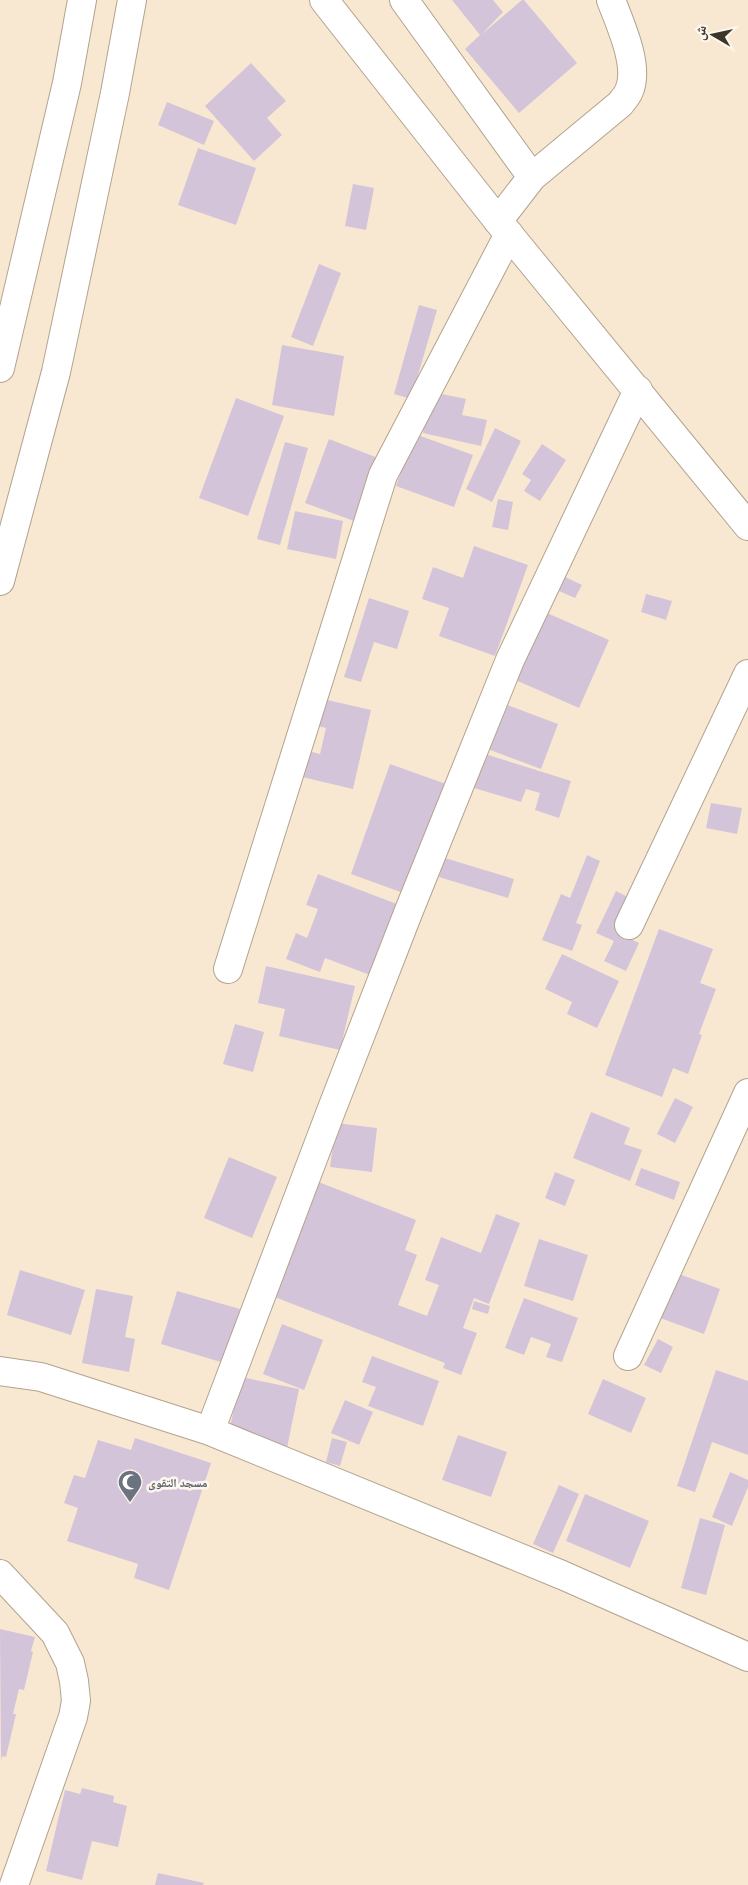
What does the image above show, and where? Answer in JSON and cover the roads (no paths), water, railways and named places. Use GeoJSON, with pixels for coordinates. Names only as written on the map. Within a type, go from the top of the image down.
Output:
{"type":"FeatureCollection","features":[{"type":"Feature","properties":{"kind":"main road"},"geometry":{"type":"LineString","coordinates":[[0,368],[67,83],[82,0]]}},
{"type":"Feature","properties":{"kind":"main road"},"geometry":{"type":"LineString","coordinates":[[0,580],[56,372],[115,93],[132,0]]}},
{"type":"Feature","properties":{"kind":"main road"},"geometry":{"type":"LineString","coordinates":[[324,0],[504,227],[748,526]]}},
{"type":"Feature","properties":{"kind":"main road"},"geometry":{"type":"LineString","coordinates":[[404,0],[532,177]]}},
{"type":"Feature","properties":{"kind":"main road"},"geometry":{"type":"LineString","coordinates":[[228,969],[383,475],[504,227],[532,177],[620,104],[629,90],[632,74],[630,51],[612,0]]}},
{"type":"Feature","properties":{"kind":"main road"},"geometry":{"type":"LineString","coordinates":[[210,1431],[341,1084],[510,660],[638,390]]}},
{"type":"Feature","properties":{"kind":"main road"},"geometry":{"type":"LineString","coordinates":[[629,925],[748,674]]}},
{"type":"Feature","properties":{"kind":"main road"},"geometry":{"type":"LineString","coordinates":[[628,1356],[748,1093]]}},
{"type":"Feature","properties":{"kind":"main road"},"geometry":{"type":"LineString","coordinates":[[0,1371],[41,1377],[210,1431],[562,1574],[748,1657]]}},
{"type":"Feature","properties":{"kind":"main road"},"geometry":{"type":"LineString","coordinates":[[0,1574],[55,1633],[70,1664],[76,1702],[73,1717],[14,1885]]}},
{"type":"Feature","properties":{"kind":"place","name":"مسجد التقوى"},"geometry":{"type":"Point","coordinates":[130,1503]}}]}
